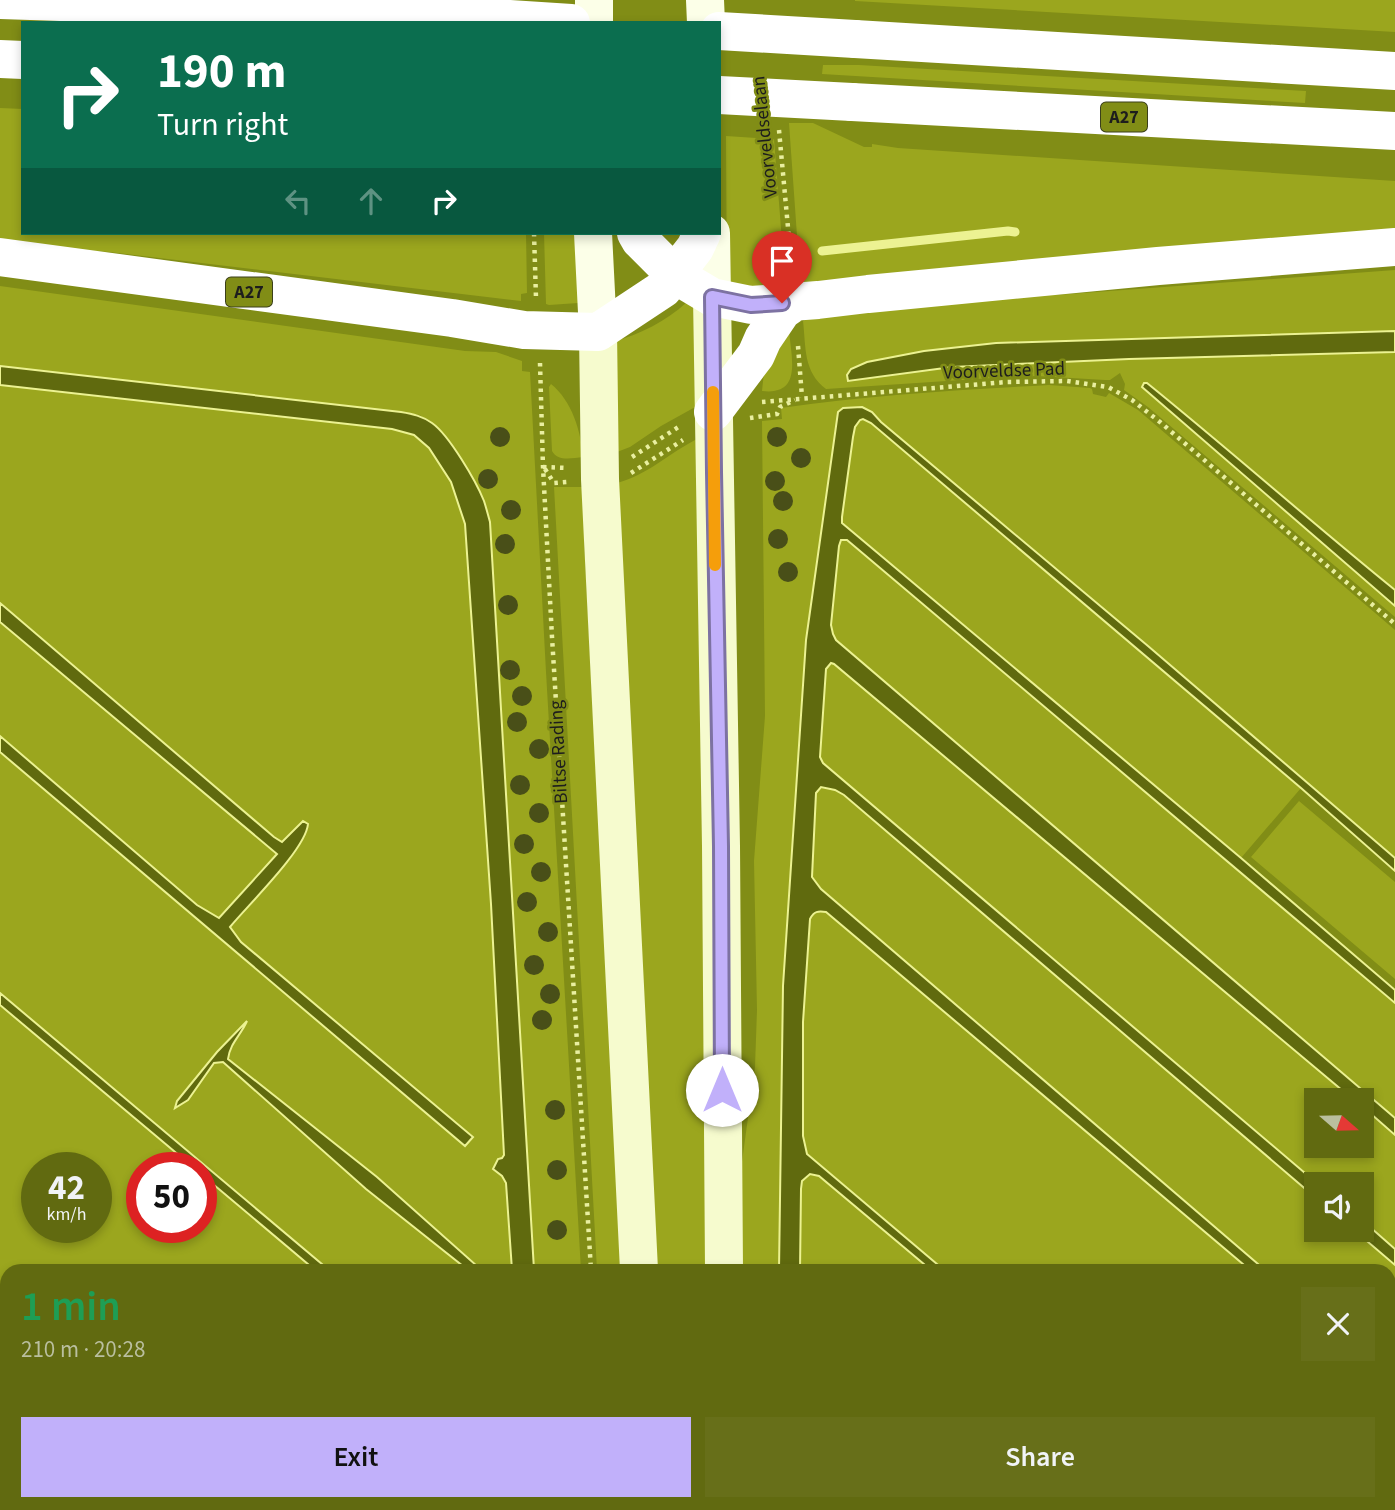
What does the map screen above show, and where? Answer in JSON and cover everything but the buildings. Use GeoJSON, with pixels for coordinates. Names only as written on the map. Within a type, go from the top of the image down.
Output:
{"type":"FeatureCollection","features":[{"type":"Feature","properties":{"kind":"highway"},"geometry":{"type":"LineString","coordinates":[[0,0],[449,15],[540,21]]}},
{"type":"Feature","properties":{"kind":"highway"},"geometry":{"type":"LineString","coordinates":[[721,31],[1395,71]]}},
{"type":"Feature","properties":{"kind":"highway"},"geometry":{"type":"LineString","coordinates":[[0,59],[21,60]]}},
{"type":"Feature","properties":{"kind":"highway","name":"A27"},"geometry":{"type":"LineString","coordinates":[[721,95],[1395,131]]}},
{"type":"Feature","properties":{"kind":"highway"},"geometry":{"type":"LineString","coordinates":[[637,235],[675,275],[712,297],[751,305],[1395,247]]}},
{"type":"Feature","properties":{"kind":"highway"},"geometry":{"type":"LineString","coordinates":[[598,332],[663,289],[695,248],[701,235]]}},
{"type":"Feature","properties":{"kind":"highway","name":"A27"},"geometry":{"type":"LineString","coordinates":[[0,257],[524,330],[598,332]]}},
{"type":"Feature","properties":{"kind":"highway"},"geometry":{"type":"LineString","coordinates":[[713,420],[782,311],[795,302]]}},
{"type":"Feature","properties":{"kind":"main road"},"geometry":{"type":"LineString","coordinates":[[594,0],[594,21]]}},
{"type":"Feature","properties":{"kind":"main road"},"geometry":{"type":"LineString","coordinates":[[705,0],[706,21]]}},
{"type":"Feature","properties":{"kind":"main road"},"geometry":{"type":"LineString","coordinates":[[593,235],[600,472],[639,1264]]}},
{"type":"Feature","properties":{"kind":"main road"},"geometry":{"type":"LineString","coordinates":[[711,235],[721,846],[724,1264]]}},
{"type":"Feature","properties":{"kind":"path","name":"Voorveldselaan"},"geometry":{"type":"LineString","coordinates":[[778,125],[802,397]]}},
{"type":"Feature","properties":{"kind":"path","name":"Biltse Rading"},"geometry":{"type":"LineString","coordinates":[[534,235],[543,467],[591,1264]]}},
{"type":"Feature","properties":{"kind":"path","name":"Voorveldse Pad"},"geometry":{"type":"LineString","coordinates":[[543,467],[583,468],[600,472],[627,460],[689,421],[713,420],[751,403],[1007,382],[1068,382],[1108,387],[1132,400],[1160,422],[1395,624]]}},
{"type":"Feature","properties":{"kind":"path"},"geometry":{"type":"LineString","coordinates":[[543,467],[554,483],[600,472],[624,477],[713,420],[777,414],[780,407],[802,397]]}},
{"type":"Feature","properties":{"kind":"shaded area"},"geometry":{"type":"Polygon","coordinates":[[[1395,0],[1395,32],[855,1],[1395,0]]]}},
{"type":"Feature","properties":{"kind":"shaded area"},"geometry":{"type":"Polygon","coordinates":[[[823,65],[1306,91],[1305,103],[822,74],[823,65]]]}},
{"type":"Feature","properties":{"kind":"shaded area"},"geometry":{"type":"Polygon","coordinates":[[[0,108],[21,109],[21,235],[526,235],[527,293],[521,294],[521,301],[109,252],[0,244],[0,108]]]}},
{"type":"Feature","properties":{"kind":"shaded area"},"geometry":{"type":"Polygon","coordinates":[[[789,123],[813,123],[864,147],[872,147],[872,144],[898,148],[1395,181],[1395,242],[801,292],[789,123]]]}},
{"type":"Feature","properties":{"kind":"shaded area"},"geometry":{"type":"Polygon","coordinates":[[[726,136],[774,139],[786,292],[727,288],[726,136]]]}},
{"type":"Feature","properties":{"kind":"shaded area"},"geometry":{"type":"Polygon","coordinates":[[[544,235],[579,235],[578,303],[546,304],[544,235]]]}},
{"type":"Feature","properties":{"kind":"shaded area"},"geometry":{"type":"Polygon","coordinates":[[[1395,270],[1395,331],[996,343],[924,351],[867,362],[851,369],[848,381],[952,367],[1395,352],[1395,590],[1148,383],[1144,383],[1142,387],[1395,606],[1395,617],[1148,407],[1124,390],[1125,384],[1120,373],[1110,380],[1037,376],[826,389],[809,367],[806,349],[803,321],[823,311],[1026,289],[1056,295],[1395,270]]]}},
{"type":"Feature","properties":{"kind":"shaded area"},"geometry":{"type":"Polygon","coordinates":[[[0,286],[465,351],[496,352],[522,361],[522,371],[530,372],[581,1264],[534,1264],[490,522],[483,500],[464,464],[449,442],[420,415],[0,366],[0,286]]]}},
{"type":"Feature","properties":{"kind":"shaded area"},"geometry":{"type":"Polygon","coordinates":[[[687,302],[696,309],[697,406],[630,447],[617,452],[612,342],[652,326],[687,302]]]}},
{"type":"Feature","properties":{"kind":"shaded area"},"geometry":{"type":"Polygon","coordinates":[[[789,330],[792,372],[789,381],[775,391],[762,391],[764,372],[789,330]]]}},
{"type":"Feature","properties":{"kind":"shaded area"},"geometry":{"type":"Polygon","coordinates":[[[1395,331],[1395,352],[952,367],[848,381],[847,375],[851,369],[867,362],[924,351],[996,343],[1395,331]]]}},
{"type":"Feature","properties":{"kind":"shaded area"},"geometry":{"type":"Polygon","coordinates":[[[0,366],[401,412],[425,419],[439,429],[469,471],[484,501],[490,522],[534,1264],[512,1264],[506,1183],[493,1169],[498,1159],[504,1155],[491,904],[465,524],[451,482],[429,448],[414,435],[392,429],[0,385],[0,366]]]}},
{"type":"Feature","properties":{"kind":"shaded area"},"geometry":{"type":"Polygon","coordinates":[[[1144,383],[1395,590],[1395,606],[1142,387],[1144,383]]]}},
{"type":"Feature","properties":{"kind":"shaded area"},"geometry":{"type":"Polygon","coordinates":[[[551,384],[565,399],[574,417],[583,457],[562,458],[552,451],[551,384]]]}},
{"type":"Feature","properties":{"kind":"shaded area"},"geometry":{"type":"Polygon","coordinates":[[[0,385],[392,429],[414,435],[429,448],[451,482],[465,524],[491,904],[504,1156],[498,1159],[493,1169],[506,1183],[512,1264],[475,1264],[377,1177],[228,1059],[230,1048],[243,1031],[245,1023],[217,1052],[177,1101],[175,1108],[188,1100],[214,1063],[223,1062],[366,1189],[460,1264],[322,1264],[217,1176],[217,1152],[189,1152],[0,993],[0,752],[465,1145],[472,1137],[241,942],[230,927],[291,856],[303,821],[282,842],[0,603],[0,385]]]}},
{"type":"Feature","properties":{"kind":"shaded area"},"geometry":{"type":"Polygon","coordinates":[[[1049,385],[1090,388],[1093,394],[1106,397],[1109,393],[1138,410],[1395,630],[1395,858],[872,412],[838,412],[806,640],[783,986],[779,1264],[742,1264],[740,1176],[755,1067],[757,1010],[754,861],[765,716],[762,421],[782,419],[781,408],[915,393],[1049,385]]]}},
{"type":"Feature","properties":{"kind":"shaded area"},"geometry":{"type":"Polygon","coordinates":[[[862,407],[872,412],[1395,858],[1395,871],[871,423],[860,420],[853,437],[842,523],[1395,990],[1395,1003],[847,540],[841,540],[831,625],[836,640],[1360,1088],[1340,1088],[831,663],[826,669],[820,757],[823,763],[1304,1172],[1304,1188],[844,795],[821,787],[816,793],[812,877],[821,889],[1258,1264],[1243,1264],[826,912],[821,912],[815,913],[810,919],[803,1022],[803,1136],[807,1154],[937,1264],[924,1264],[819,1176],[810,1174],[802,1181],[801,1189],[800,1264],[779,1264],[783,986],[806,640],[838,412],[843,408],[862,407]]]}},
{"type":"Feature","properties":{"kind":"shaded area"},"geometry":{"type":"Polygon","coordinates":[[[863,419],[1301,788],[1241,858],[842,522],[855,427],[863,419]]]}},
{"type":"Feature","properties":{"kind":"shaded area"},"geometry":{"type":"Polygon","coordinates":[[[699,438],[706,1264],[657,1264],[617,483],[639,475],[699,438]]]}},
{"type":"Feature","properties":{"kind":"shaded area"},"geometry":{"type":"Polygon","coordinates":[[[554,487],[584,487],[584,539],[622,1264],[597,1264],[554,487]]]}},
{"type":"Feature","properties":{"kind":"shaded area"},"geometry":{"type":"Polygon","coordinates":[[[847,539],[1395,1003],[1395,1118],[1374,1100],[1374,1088],[1360,1088],[836,640],[831,625],[841,540],[847,539]]]}},
{"type":"Feature","properties":{"kind":"shaded area"},"geometry":{"type":"Polygon","coordinates":[[[0,603],[274,837],[282,842],[303,821],[308,824],[305,835],[287,862],[230,927],[241,942],[473,1137],[465,1146],[0,752],[0,736],[197,905],[219,918],[277,854],[0,622],[0,603]]]}},
{"type":"Feature","properties":{"kind":"shaded area"},"geometry":{"type":"Polygon","coordinates":[[[0,622],[277,854],[220,918],[197,905],[0,736],[0,622]]]}},
{"type":"Feature","properties":{"kind":"shaded area"},"geometry":{"type":"Polygon","coordinates":[[[830,663],[834,664],[1340,1088],[1304,1088],[1304,1158],[1374,1158],[1374,1117],[1395,1135],[1395,1249],[1374,1231],[1374,1172],[1304,1172],[823,763],[820,757],[826,669],[830,663]]]}},
{"type":"Feature","properties":{"kind":"shaded area"},"geometry":{"type":"Polygon","coordinates":[[[820,787],[844,795],[1304,1188],[1304,1242],[1368,1242],[1394,1264],[1258,1264],[821,889],[811,877],[816,793],[820,787]]]}},
{"type":"Feature","properties":{"kind":"shaded area"},"geometry":{"type":"Polygon","coordinates":[[[1299,801],[1395,882],[1395,979],[1251,857],[1299,801]]]}},
{"type":"Feature","properties":{"kind":"shaded area"},"geometry":{"type":"Polygon","coordinates":[[[817,911],[826,912],[1243,1264],[937,1264],[807,1154],[803,1136],[803,1022],[812,914],[817,911]]]}},
{"type":"Feature","properties":{"kind":"shaded area"},"geometry":{"type":"Polygon","coordinates":[[[0,993],[189,1152],[175,1152],[0,1005],[0,993]]]}},
{"type":"Feature","properties":{"kind":"shaded area"},"geometry":{"type":"Polygon","coordinates":[[[0,1005],[175,1152],[126,1152],[126,1243],[217,1243],[217,1187],[308,1264],[0,1264],[0,1005]]]}},
{"type":"Feature","properties":{"kind":"shaded area"},"geometry":{"type":"Polygon","coordinates":[[[247,1021],[231,1048],[228,1059],[377,1177],[475,1264],[460,1264],[366,1189],[223,1062],[214,1063],[188,1100],[175,1108],[177,1101],[217,1052],[247,1021]]]}},
{"type":"Feature","properties":{"kind":"shaded area"},"geometry":{"type":"Polygon","coordinates":[[[1374,1100],[1395,1118],[1395,1135],[1374,1117],[1374,1100]]]}},
{"type":"Feature","properties":{"kind":"shaded area"},"geometry":{"type":"Polygon","coordinates":[[[810,1174],[819,1176],[924,1264],[800,1264],[802,1181],[810,1174]]]}},
{"type":"Feature","properties":{"kind":"shaded area"},"geometry":{"type":"Polygon","coordinates":[[[217,1176],[322,1264],[308,1264],[217,1187],[217,1176]]]}},
{"type":"Feature","properties":{"kind":"shaded area"},"geometry":{"type":"Polygon","coordinates":[[[1374,1231],[1395,1249],[1394,1264],[1368,1242],[1374,1242],[1374,1231]]]}},
{"type":"Feature","properties":{"kind":"waterway"},"geometry":{"type":"LineString","coordinates":[[822,251],[1015,232]]}},
{"type":"Feature","properties":{"kind":"slow traffic"},"geometry":{"type":"LineString","coordinates":[[713,392],[715,565]]}},
{"type":"Feature","properties":{"kind":"route"},"geometry":{"type":"LineString","coordinates":[[722,1090],[712,297],[751,305],[782,303]]}}]}
